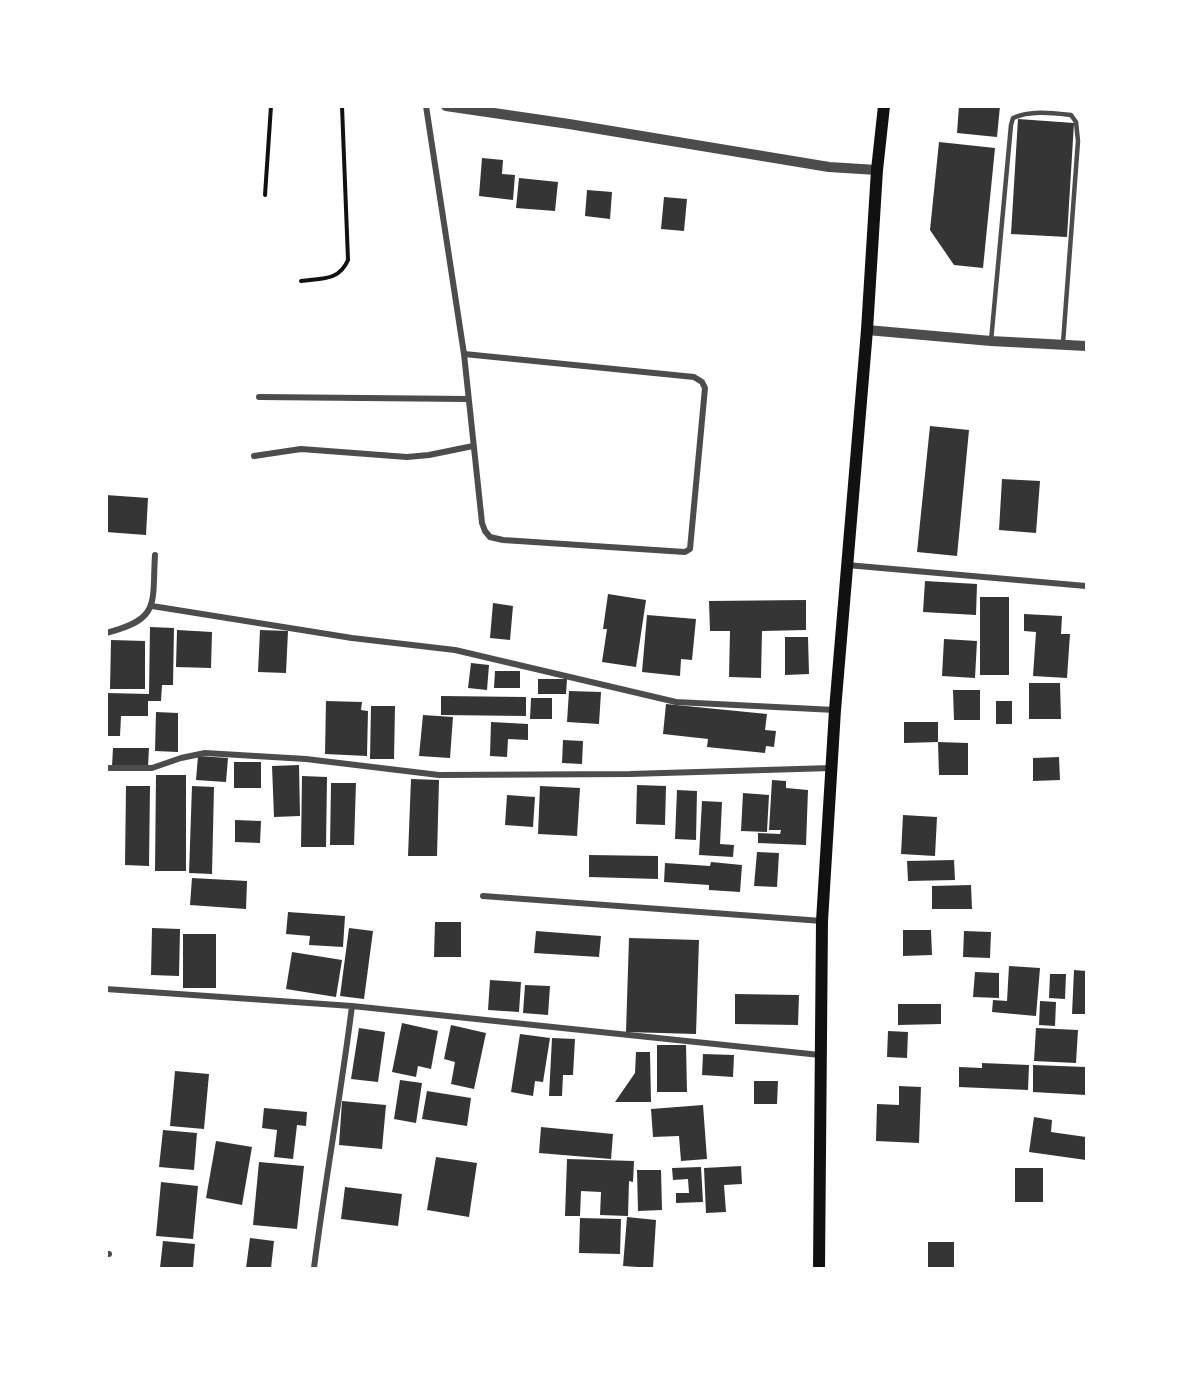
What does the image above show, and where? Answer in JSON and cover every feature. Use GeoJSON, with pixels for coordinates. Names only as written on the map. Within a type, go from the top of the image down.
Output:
{"type":"FeatureCollection","features":[{"type":"Feature","properties":{"kind":"main road"},"geometry":{"type":"LineString","coordinates":[[819,1269],[822,921],[835,710],[867,330],[877,170],[884,106]]}},
{"type":"Feature","properties":{"kind":"street"},"geometry":{"type":"LineString","coordinates":[[426,106],[464,354],[482,523],[485,531],[490,537],[503,540],[685,552],[690,549],[705,388],[702,382],[694,377],[464,354]]}},
{"type":"Feature","properties":{"kind":"street"},"geometry":{"type":"LineString","coordinates":[[446,106],[830,167],[877,170]]}},
{"type":"Feature","properties":{"kind":"street"},"geometry":{"type":"LineString","coordinates":[[867,330],[991,341],[1086,346]]}},
{"type":"Feature","properties":{"kind":"street"},"geometry":{"type":"LineString","coordinates":[[259,397],[468,399]]}},
{"type":"Feature","properties":{"kind":"street"},"geometry":{"type":"LineString","coordinates":[[254,456],[301,449],[407,457],[473,446]]}},
{"type":"Feature","properties":{"kind":"street"},"geometry":{"type":"LineString","coordinates":[[106,633],[139,622],[152,606],[155,555]]}},
{"type":"Feature","properties":{"kind":"street"},"geometry":{"type":"LineString","coordinates":[[847,565],[1086,586]]}},
{"type":"Feature","properties":{"kind":"street"},"geometry":{"type":"LineString","coordinates":[[152,606],[352,638],[455,650],[676,702],[835,710]]}},
{"type":"Feature","properties":{"kind":"street"},"geometry":{"type":"LineString","coordinates":[[106,768],[152,768],[205,753],[306,759],[439,775],[630,774],[832,768]]}},
{"type":"Feature","properties":{"kind":"street"},"geometry":{"type":"LineString","coordinates":[[483,896],[822,921]]}},
{"type":"Feature","properties":{"kind":"street"},"geometry":{"type":"LineString","coordinates":[[106,989],[352,1006],[820,1055]]}},
{"type":"Feature","properties":{"kind":"street"},"geometry":{"type":"LineString","coordinates":[[314,1269],[328,1158],[342,1085],[352,1006]]}},
{"type":"Feature","properties":{"kind":"lane"},"geometry":{"type":"LineString","coordinates":[[991,341],[1013,118],[1037,113],[1063,114],[1071,115],[1076,122],[1078,141],[1063,345]]}},
{"type":"Feature","properties":{"kind":"path"},"geometry":{"type":"LineString","coordinates":[[265,195],[271,106]]}},
{"type":"Feature","properties":{"kind":"path"},"geometry":{"type":"LineString","coordinates":[[301,281],[336,276],[344,271],[348,260],[342,106]]}},
{"type":"Feature","properties":{"kind":"building"},"geometry":{"type":"Polygon","coordinates":[[[959,106],[1000,106],[997,137],[957,133],[959,106]]]}},
{"type":"Feature","properties":{"kind":"building"},"geometry":{"type":"Polygon","coordinates":[[[1018,119],[1074,123],[1067,237],[1011,234],[1018,119]]]}},
{"type":"Feature","properties":{"kind":"building"},"geometry":{"type":"Polygon","coordinates":[[[939,142],[995,148],[983,268],[954,265],[930,230],[939,142]]]}},
{"type":"Feature","properties":{"kind":"building"},"geometry":{"type":"Polygon","coordinates":[[[482,158],[503,160],[502,174],[515,175],[513,200],[479,196],[482,158]]]}},
{"type":"Feature","properties":{"kind":"building"},"geometry":{"type":"Polygon","coordinates":[[[519,178],[558,182],[555,211],[516,208],[519,178]]]}},
{"type":"Feature","properties":{"kind":"building"},"geometry":{"type":"Polygon","coordinates":[[[587,190],[612,192],[610,219],[585,216],[587,190]]]}},
{"type":"Feature","properties":{"kind":"building"},"geometry":{"type":"Polygon","coordinates":[[[664,197],[687,199],[684,231],[661,229],[664,197]]]}},
{"type":"Feature","properties":{"kind":"building"},"geometry":{"type":"Polygon","coordinates":[[[930,426],[969,430],[957,556],[917,552],[930,426]]]}},
{"type":"Feature","properties":{"kind":"building"},"geometry":{"type":"Polygon","coordinates":[[[1002,479],[1040,481],[1036,533],[999,530],[1002,479]]]}},
{"type":"Feature","properties":{"kind":"building"},"geometry":{"type":"Polygon","coordinates":[[[106,495],[148,498],[146,535],[106,532],[106,495]]]}},
{"type":"Feature","properties":{"kind":"building"},"geometry":{"type":"Polygon","coordinates":[[[925,581],[977,584],[976,615],[923,612],[925,581]]]}},
{"type":"Feature","properties":{"kind":"building"},"geometry":{"type":"Polygon","coordinates":[[[608,594],[646,600],[636,667],[602,662],[607,629],[603,629],[608,594]]]}},
{"type":"Feature","properties":{"kind":"building"},"geometry":{"type":"Polygon","coordinates":[[[980,597],[1009,597],[1009,675],[980,675],[980,597]]]}},
{"type":"Feature","properties":{"kind":"building"},"geometry":{"type":"Polygon","coordinates":[[[806,600],[806,630],[762,631],[761,678],[729,677],[730,631],[710,631],[709,601],[806,600]]]}},
{"type":"Feature","properties":{"kind":"building"},"geometry":{"type":"Polygon","coordinates":[[[493,603],[513,606],[510,640],[490,638],[493,603]]]}},
{"type":"Feature","properties":{"kind":"building"},"geometry":{"type":"Polygon","coordinates":[[[1024,614],[1062,616],[1061,634],[1070,634],[1067,678],[1033,676],[1036,632],[1024,631],[1024,614]]]}},
{"type":"Feature","properties":{"kind":"building"},"geometry":{"type":"Polygon","coordinates":[[[647,615],[696,619],[692,660],[681,659],[680,676],[642,672],[647,615]]]}},
{"type":"Feature","properties":{"kind":"building"},"geometry":{"type":"Polygon","coordinates":[[[150,627],[174,628],[173,685],[162,685],[161,701],[148,701],[148,716],[121,716],[120,736],[106,736],[106,693],[149,694],[150,627]]]}},
{"type":"Feature","properties":{"kind":"building"},"geometry":{"type":"Polygon","coordinates":[[[177,630],[212,632],[211,668],[176,667],[177,630]]]}},
{"type":"Feature","properties":{"kind":"building"},"geometry":{"type":"Polygon","coordinates":[[[260,630],[288,631],[286,673],[258,672],[260,630]]]}},
{"type":"Feature","properties":{"kind":"building"},"geometry":{"type":"Polygon","coordinates":[[[785,637],[808,637],[809,674],[785,675],[785,637]]]}},
{"type":"Feature","properties":{"kind":"building"},"geometry":{"type":"Polygon","coordinates":[[[944,639],[977,641],[975,678],[942,676],[944,639]]]}},
{"type":"Feature","properties":{"kind":"building"},"geometry":{"type":"Polygon","coordinates":[[[111,640],[145,641],[145,689],[110,689],[111,640]]]}},
{"type":"Feature","properties":{"kind":"building"},"geometry":{"type":"Polygon","coordinates":[[[471,663],[489,665],[487,690],[468,688],[471,663]]]}},
{"type":"Feature","properties":{"kind":"building"},"geometry":{"type":"Polygon","coordinates":[[[495,671],[520,671],[520,688],[494,688],[495,671]]]}},
{"type":"Feature","properties":{"kind":"building"},"geometry":{"type":"Polygon","coordinates":[[[538,679],[567,679],[566,694],[538,694],[538,679]]]}},
{"type":"Feature","properties":{"kind":"building"},"geometry":{"type":"Polygon","coordinates":[[[1029,683],[1060,683],[1061,719],[1029,719],[1029,683]]]}},
{"type":"Feature","properties":{"kind":"building"},"geometry":{"type":"Polygon","coordinates":[[[953,690],[980,690],[980,720],[954,720],[953,690]]]}},
{"type":"Feature","properties":{"kind":"building"},"geometry":{"type":"Polygon","coordinates":[[[569,691],[601,692],[599,724],[567,722],[569,691]]]}},
{"type":"Feature","properties":{"kind":"building"},"geometry":{"type":"Polygon","coordinates":[[[441,696],[526,697],[526,716],[441,715],[441,696]]]}},
{"type":"Feature","properties":{"kind":"building"},"geometry":{"type":"Polygon","coordinates":[[[531,698],[552,698],[552,719],[530,719],[531,698]]]}},
{"type":"Feature","properties":{"kind":"building"},"geometry":{"type":"Polygon","coordinates":[[[326,701],[362,702],[361,710],[368,711],[367,756],[325,754],[326,701]]]}},
{"type":"Feature","properties":{"kind":"building"},"geometry":{"type":"Polygon","coordinates":[[[996,701],[1012,701],[1012,724],[996,724],[996,701]]]}},
{"type":"Feature","properties":{"kind":"building"},"geometry":{"type":"Polygon","coordinates":[[[666,704],[767,714],[765,730],[776,731],[774,747],[766,746],[765,753],[707,747],[708,739],[663,734],[666,704]]]}},
{"type":"Feature","properties":{"kind":"building"},"geometry":{"type":"Polygon","coordinates":[[[371,706],[395,706],[394,759],[370,759],[371,706]]]}},
{"type":"Feature","properties":{"kind":"building"},"geometry":{"type":"Polygon","coordinates":[[[156,712],[178,713],[178,752],[155,751],[156,712]]]}},
{"type":"Feature","properties":{"kind":"building"},"geometry":{"type":"Polygon","coordinates":[[[423,715],[453,717],[450,758],[419,756],[423,715]]]}},
{"type":"Feature","properties":{"kind":"building"},"geometry":{"type":"Polygon","coordinates":[[[491,722],[528,724],[528,740],[508,739],[507,757],[490,756],[491,722]]]}},
{"type":"Feature","properties":{"kind":"building"},"geometry":{"type":"Polygon","coordinates":[[[904,722],[938,722],[938,742],[904,743],[904,722]]]}},
{"type":"Feature","properties":{"kind":"building"},"geometry":{"type":"Polygon","coordinates":[[[563,740],[583,741],[582,764],[562,763],[563,740]]]}},
{"type":"Feature","properties":{"kind":"building"},"geometry":{"type":"Polygon","coordinates":[[[938,742],[968,743],[968,775],[939,775],[938,742]]]}},
{"type":"Feature","properties":{"kind":"building"},"geometry":{"type":"Polygon","coordinates":[[[113,748],[149,748],[148,767],[112,766],[113,748]]]}},
{"type":"Feature","properties":{"kind":"building"},"geometry":{"type":"Polygon","coordinates":[[[198,756],[228,758],[226,782],[196,780],[198,756]]]}},
{"type":"Feature","properties":{"kind":"building"},"geometry":{"type":"Polygon","coordinates":[[[1059,757],[1060,780],[1033,781],[1033,758],[1059,757]]]}},
{"type":"Feature","properties":{"kind":"building"},"geometry":{"type":"Polygon","coordinates":[[[234,762],[261,762],[261,788],[234,788],[234,762]]]}},
{"type":"Feature","properties":{"kind":"building"},"geometry":{"type":"Polygon","coordinates":[[[299,765],[300,816],[274,817],[272,766],[299,765]]]}},
{"type":"Feature","properties":{"kind":"building"},"geometry":{"type":"Polygon","coordinates":[[[156,775],[186,775],[186,871],[155,871],[156,775]]]}},
{"type":"Feature","properties":{"kind":"building"},"geometry":{"type":"Polygon","coordinates":[[[302,776],[327,777],[326,847],[301,847],[302,776]]]}},
{"type":"Feature","properties":{"kind":"building"},"geometry":{"type":"Polygon","coordinates":[[[411,779],[439,780],[437,856],[408,856],[411,779]]]}},
{"type":"Feature","properties":{"kind":"building"},"geometry":{"type":"Polygon","coordinates":[[[772,780],[786,781],[786,788],[808,790],[806,845],[758,843],[758,833],[780,834],[781,830],[769,830],[772,780]]]}},
{"type":"Feature","properties":{"kind":"building"},"geometry":{"type":"Polygon","coordinates":[[[331,783],[356,783],[354,845],[330,845],[331,783]]]}},
{"type":"Feature","properties":{"kind":"building"},"geometry":{"type":"Polygon","coordinates":[[[637,785],[666,786],[665,825],[636,824],[637,785]]]}},
{"type":"Feature","properties":{"kind":"building"},"geometry":{"type":"Polygon","coordinates":[[[126,786],[150,786],[149,866],[125,865],[126,786]]]}},
{"type":"Feature","properties":{"kind":"building"},"geometry":{"type":"Polygon","coordinates":[[[192,786],[214,787],[212,874],[189,873],[192,786]]]}},
{"type":"Feature","properties":{"kind":"building"},"geometry":{"type":"Polygon","coordinates":[[[540,786],[580,788],[577,836],[538,834],[540,786]]]}},
{"type":"Feature","properties":{"kind":"building"},"geometry":{"type":"Polygon","coordinates":[[[677,790],[697,791],[696,840],[675,839],[677,790]]]}},
{"type":"Feature","properties":{"kind":"building"},"geometry":{"type":"Polygon","coordinates":[[[743,793],[769,795],[767,832],[741,831],[743,793]]]}},
{"type":"Feature","properties":{"kind":"building"},"geometry":{"type":"Polygon","coordinates":[[[507,795],[535,797],[533,827],[505,825],[507,795]]]}},
{"type":"Feature","properties":{"kind":"building"},"geometry":{"type":"Polygon","coordinates":[[[702,801],[722,802],[720,844],[734,845],[733,857],[699,855],[702,801]]]}},
{"type":"Feature","properties":{"kind":"building"},"geometry":{"type":"Polygon","coordinates":[[[903,815],[937,817],[935,856],[901,854],[903,815]]]}},
{"type":"Feature","properties":{"kind":"building"},"geometry":{"type":"Polygon","coordinates":[[[235,820],[261,821],[260,843],[235,842],[235,820]]]}},
{"type":"Feature","properties":{"kind":"building"},"geometry":{"type":"Polygon","coordinates":[[[757,852],[779,853],[777,887],[754,886],[757,852]]]}},
{"type":"Feature","properties":{"kind":"building"},"geometry":{"type":"Polygon","coordinates":[[[589,855],[658,856],[658,879],[589,877],[589,855]]]}},
{"type":"Feature","properties":{"kind":"building"},"geometry":{"type":"Polygon","coordinates":[[[954,860],[955,880],[908,881],[907,861],[954,860]]]}},
{"type":"Feature","properties":{"kind":"building"},"geometry":{"type":"Polygon","coordinates":[[[711,862],[742,865],[740,892],[709,890],[709,885],[664,882],[665,863],[710,866],[711,862]]]}},
{"type":"Feature","properties":{"kind":"building"},"geometry":{"type":"Polygon","coordinates":[[[192,878],[247,881],[246,909],[190,905],[192,878]]]}},
{"type":"Feature","properties":{"kind":"building"},"geometry":{"type":"Polygon","coordinates":[[[971,885],[972,909],[932,909],[932,886],[971,885]]]}},
{"type":"Feature","properties":{"kind":"building"},"geometry":{"type":"Polygon","coordinates":[[[288,912],[345,916],[343,947],[309,945],[310,936],[286,934],[288,912]]]}},
{"type":"Feature","properties":{"kind":"building"},"geometry":{"type":"Polygon","coordinates":[[[435,922],[461,922],[461,957],[434,957],[435,922]]]}},
{"type":"Feature","properties":{"kind":"building"},"geometry":{"type":"Polygon","coordinates":[[[152,928],[180,929],[179,976],[151,975],[152,928]]]}},
{"type":"Feature","properties":{"kind":"building"},"geometry":{"type":"Polygon","coordinates":[[[349,928],[373,931],[364,999],[340,996],[349,928]]]}},
{"type":"Feature","properties":{"kind":"building"},"geometry":{"type":"Polygon","coordinates":[[[903,930],[931,930],[932,955],[903,956],[903,930]]]}},
{"type":"Feature","properties":{"kind":"building"},"geometry":{"type":"Polygon","coordinates":[[[536,931],[601,936],[599,957],[534,953],[536,931]]]}},
{"type":"Feature","properties":{"kind":"building"},"geometry":{"type":"Polygon","coordinates":[[[964,931],[991,932],[990,958],[963,957],[964,931]]]}},
{"type":"Feature","properties":{"kind":"building"},"geometry":{"type":"Polygon","coordinates":[[[183,934],[216,934],[216,988],[183,988],[183,934]]]}},
{"type":"Feature","properties":{"kind":"building"},"geometry":{"type":"Polygon","coordinates":[[[629,938],[699,940],[696,1034],[626,1032],[629,938]]]}},
{"type":"Feature","properties":{"kind":"building"},"geometry":{"type":"Polygon","coordinates":[[[292,952],[342,960],[336,997],[286,989],[292,952]]]}},
{"type":"Feature","properties":{"kind":"building"},"geometry":{"type":"Polygon","coordinates":[[[1009,966],[1040,968],[1036,1016],[992,1012],[993,1000],[1007,1001],[1009,966]]]}},
{"type":"Feature","properties":{"kind":"building"},"geometry":{"type":"Polygon","coordinates":[[[1074,970],[1086,971],[1086,1014],[1072,1014],[1074,970]]]}},
{"type":"Feature","properties":{"kind":"building"},"geometry":{"type":"Polygon","coordinates":[[[975,972],[999,973],[999,998],[973,997],[975,972]]]}},
{"type":"Feature","properties":{"kind":"building"},"geometry":{"type":"Polygon","coordinates":[[[1050,974],[1066,974],[1065,999],[1049,998],[1050,974]]]}},
{"type":"Feature","properties":{"kind":"building"},"geometry":{"type":"Polygon","coordinates":[[[490,980],[521,982],[519,1012],[488,1010],[490,980]]]}},
{"type":"Feature","properties":{"kind":"building"},"geometry":{"type":"Polygon","coordinates":[[[525,985],[550,986],[548,1015],[523,1013],[525,985]]]}},
{"type":"Feature","properties":{"kind":"building"},"geometry":{"type":"Polygon","coordinates":[[[735,994],[799,995],[798,1025],[735,1024],[735,994]]]}},
{"type":"Feature","properties":{"kind":"building"},"geometry":{"type":"Polygon","coordinates":[[[1040,1001],[1056,1002],[1055,1026],[1039,1025],[1040,1001]]]}},
{"type":"Feature","properties":{"kind":"building"},"geometry":{"type":"Polygon","coordinates":[[[898,1004],[941,1004],[941,1024],[898,1025],[898,1004]]]}},
{"type":"Feature","properties":{"kind":"building"},"geometry":{"type":"Polygon","coordinates":[[[402,1023],[438,1031],[431,1069],[418,1066],[416,1077],[392,1072],[402,1023]]]}},
{"type":"Feature","properties":{"kind":"building"},"geometry":{"type":"Polygon","coordinates":[[[451,1025],[486,1033],[474,1089],[451,1084],[455,1062],[444,1059],[451,1025]]]}},
{"type":"Feature","properties":{"kind":"building"},"geometry":{"type":"Polygon","coordinates":[[[359,1028],[385,1032],[378,1082],[351,1079],[359,1028]]]}},
{"type":"Feature","properties":{"kind":"building"},"geometry":{"type":"Polygon","coordinates":[[[1036,1028],[1078,1030],[1076,1063],[1034,1061],[1036,1028]]]}},
{"type":"Feature","properties":{"kind":"building"},"geometry":{"type":"Polygon","coordinates":[[[888,1031],[908,1032],[907,1058],[887,1057],[888,1031]]]}},
{"type":"Feature","properties":{"kind":"building"},"geometry":{"type":"Polygon","coordinates":[[[520,1034],[550,1038],[543,1082],[535,1081],[533,1096],[511,1092],[520,1034]]]}},
{"type":"Feature","properties":{"kind":"building"},"geometry":{"type":"Polygon","coordinates":[[[552,1038],[575,1039],[573,1075],[563,1075],[562,1096],[549,1096],[552,1038]]]}},
{"type":"Feature","properties":{"kind":"building"},"geometry":{"type":"Polygon","coordinates":[[[657,1045],[686,1045],[687,1092],[657,1092],[657,1045]]]}},
{"type":"Feature","properties":{"kind":"building"},"geometry":{"type":"Polygon","coordinates":[[[636,1052],[650,1052],[651,1102],[615,1102],[635,1073],[636,1052]]]}},
{"type":"Feature","properties":{"kind":"building"},"geometry":{"type":"Polygon","coordinates":[[[703,1054],[734,1055],[733,1077],[702,1075],[703,1054]]]}},
{"type":"Feature","properties":{"kind":"building"},"geometry":{"type":"Polygon","coordinates":[[[982,1063],[1029,1065],[1028,1090],[959,1087],[959,1067],[982,1068],[982,1063]]]}},
{"type":"Feature","properties":{"kind":"building"},"geometry":{"type":"Polygon","coordinates":[[[1033,1065],[1086,1067],[1086,1095],[1033,1092],[1033,1065]]]}},
{"type":"Feature","properties":{"kind":"building"},"geometry":{"type":"Polygon","coordinates":[[[175,1071],[209,1074],[204,1129],[170,1126],[175,1071]]]}},
{"type":"Feature","properties":{"kind":"building"},"geometry":{"type":"Polygon","coordinates":[[[400,1080],[422,1083],[416,1123],[394,1119],[400,1080]]]}},
{"type":"Feature","properties":{"kind":"building"},"geometry":{"type":"Polygon","coordinates":[[[754,1081],[778,1081],[777,1104],[754,1104],[754,1081]]]}},
{"type":"Feature","properties":{"kind":"building"},"geometry":{"type":"Polygon","coordinates":[[[899,1086],[921,1087],[919,1143],[876,1141],[877,1104],[899,1105],[899,1086]]]}},
{"type":"Feature","properties":{"kind":"building"},"geometry":{"type":"Polygon","coordinates":[[[427,1091],[471,1098],[467,1126],[422,1119],[427,1091]]]}},
{"type":"Feature","properties":{"kind":"building"},"geometry":{"type":"Polygon","coordinates":[[[342,1101],[386,1105],[382,1149],[339,1145],[342,1101]]]}},
{"type":"Feature","properties":{"kind":"building"},"geometry":{"type":"Polygon","coordinates":[[[703,1105],[707,1159],[681,1161],[679,1136],[653,1137],[651,1109],[703,1105]]]}},
{"type":"Feature","properties":{"kind":"building"},"geometry":{"type":"Polygon","coordinates":[[[264,1108],[307,1112],[306,1126],[297,1125],[293,1159],[274,1157],[277,1130],[262,1128],[264,1108]]]}},
{"type":"Feature","properties":{"kind":"building"},"geometry":{"type":"Polygon","coordinates":[[[1034,1117],[1052,1120],[1051,1132],[1086,1137],[1086,1160],[1029,1152],[1034,1117]]]}},
{"type":"Feature","properties":{"kind":"building"},"geometry":{"type":"Polygon","coordinates":[[[541,1127],[613,1134],[611,1159],[539,1153],[541,1127]]]}},
{"type":"Feature","properties":{"kind":"building"},"geometry":{"type":"Polygon","coordinates":[[[163,1130],[197,1133],[194,1170],[159,1167],[163,1130]]]}},
{"type":"Feature","properties":{"kind":"building"},"geometry":{"type":"Polygon","coordinates":[[[216,1141],[252,1147],[242,1205],[206,1198],[216,1141]]]}},
{"type":"Feature","properties":{"kind":"building"},"geometry":{"type":"Polygon","coordinates":[[[436,1157],[477,1163],[469,1217],[427,1210],[436,1157]]]}},
{"type":"Feature","properties":{"kind":"building"},"geometry":{"type":"Polygon","coordinates":[[[567,1159],[634,1161],[633,1182],[629,1181],[628,1216],[600,1215],[601,1192],[581,1191],[580,1216],[565,1216],[567,1159]]]}},
{"type":"Feature","properties":{"kind":"building"},"geometry":{"type":"Polygon","coordinates":[[[259,1162],[304,1166],[297,1229],[253,1225],[259,1162]]]}},
{"type":"Feature","properties":{"kind":"building"},"geometry":{"type":"Polygon","coordinates":[[[741,1166],[742,1184],[724,1185],[726,1212],[706,1213],[704,1168],[741,1166]]]}},
{"type":"Feature","properties":{"kind":"building"},"geometry":{"type":"Polygon","coordinates":[[[701,1167],[703,1202],[676,1203],[676,1193],[689,1193],[688,1179],[673,1180],[672,1168],[701,1167]]]}},
{"type":"Feature","properties":{"kind":"building"},"geometry":{"type":"Polygon","coordinates":[[[1015,1168],[1043,1168],[1043,1202],[1015,1202],[1015,1168]]]}},
{"type":"Feature","properties":{"kind":"building"},"geometry":{"type":"Polygon","coordinates":[[[637,1170],[661,1170],[662,1210],[638,1211],[637,1170]]]}},
{"type":"Feature","properties":{"kind":"building"},"geometry":{"type":"Polygon","coordinates":[[[161,1182],[198,1186],[193,1239],[156,1236],[161,1182]]]}},
{"type":"Feature","properties":{"kind":"building"},"geometry":{"type":"Polygon","coordinates":[[[345,1187],[402,1194],[398,1226],[341,1219],[345,1187]]]}},
{"type":"Feature","properties":{"kind":"building"},"geometry":{"type":"Polygon","coordinates":[[[627,1217],[656,1220],[653,1268],[623,1266],[627,1217]]]}},
{"type":"Feature","properties":{"kind":"building"},"geometry":{"type":"Polygon","coordinates":[[[580,1218],[621,1219],[620,1254],[579,1253],[580,1218]]]}},
{"type":"Feature","properties":{"kind":"building"},"geometry":{"type":"Polygon","coordinates":[[[250,1238],[274,1241],[271,1268],[246,1268],[250,1238]]]}},
{"type":"Feature","properties":{"kind":"building"},"geometry":{"type":"Polygon","coordinates":[[[163,1241],[195,1244],[193,1268],[160,1268],[163,1241]]]}},
{"type":"Feature","properties":{"kind":"building"},"geometry":{"type":"Polygon","coordinates":[[[928,1242],[954,1242],[954,1268],[928,1268],[928,1242]]]}}]}
